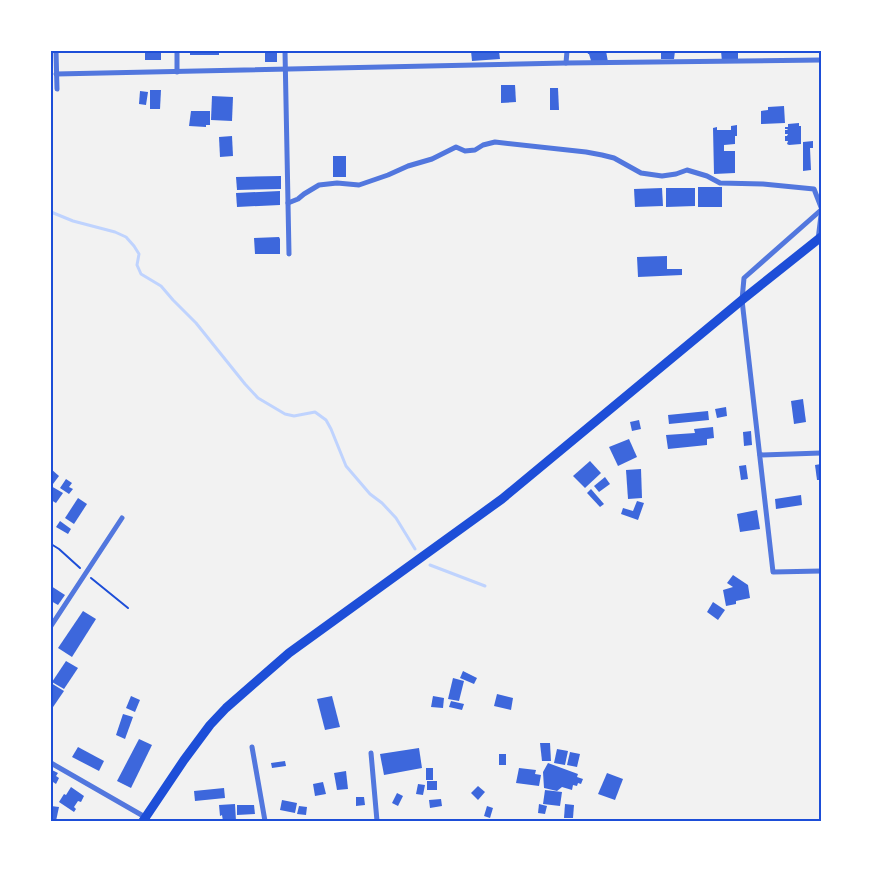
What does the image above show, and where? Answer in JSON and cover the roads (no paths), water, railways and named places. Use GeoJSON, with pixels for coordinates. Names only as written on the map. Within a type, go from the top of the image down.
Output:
{"type":"FeatureCollection","features":[{"type":"Feature","properties":{"kind":"main road"},"geometry":{"type":"LineString","coordinates":[[144,819],[210,725],[226,708],[289,652],[502,499],[742,300],[820,239]]}},
{"type":"Feature","properties":{"kind":"street"},"geometry":{"type":"LineString","coordinates":[[56,51],[57,89]]}},
{"type":"Feature","properties":{"kind":"street"},"geometry":{"type":"LineString","coordinates":[[177,51],[177,72]]}},
{"type":"Feature","properties":{"kind":"street"},"geometry":{"type":"LineString","coordinates":[[285,51],[289,254]]}},
{"type":"Feature","properties":{"kind":"street"},"geometry":{"type":"LineString","coordinates":[[566,51],[566,63]]}},
{"type":"Feature","properties":{"kind":"street"},"geometry":{"type":"LineString","coordinates":[[56,74],[566,63],[821,60]]}},
{"type":"Feature","properties":{"kind":"street"},"geometry":{"type":"LineString","coordinates":[[288,203],[298,199],[319,185],[337,183],[359,185],[432,159],[456,147],[465,151],[475,150],[483,145],[495,142],[602,155],[614,158],[641,173],[662,176],[687,170],[707,176],[720,183],[763,184],[814,189],[821,208],[744,278],[742,300],[773,572],[821,571]]}},
{"type":"Feature","properties":{"kind":"street"},"geometry":{"type":"LineString","coordinates":[[820,239],[821,215]]}},
{"type":"Feature","properties":{"kind":"street"},"geometry":{"type":"LineString","coordinates":[[760,455],[821,453]]}},
{"type":"Feature","properties":{"kind":"street"},"geometry":{"type":"LineString","coordinates":[[51,626],[122,518]]}},
{"type":"Feature","properties":{"kind":"street"},"geometry":{"type":"LineString","coordinates":[[252,746],[265,821]]}},
{"type":"Feature","properties":{"kind":"street"},"geometry":{"type":"LineString","coordinates":[[371,754],[377,821]]}},
{"type":"Feature","properties":{"kind":"street"},"geometry":{"type":"LineString","coordinates":[[51,763],[144,819]]}},
{"type":"Feature","properties":{"kind":"waterway"},"geometry":{"type":"LineString","coordinates":[[51,212],[73,221],[115,232],[126,237],[139,254],[137,265],[141,274],[161,286],[196,323],[258,398],[285,414],[294,416],[315,412],[326,420],[346,466],[370,494],[382,503],[396,518],[415,549]]}},
{"type":"Feature","properties":{"kind":"waterway"},"geometry":{"type":"LineString","coordinates":[[430,565],[485,586]]}}]}
